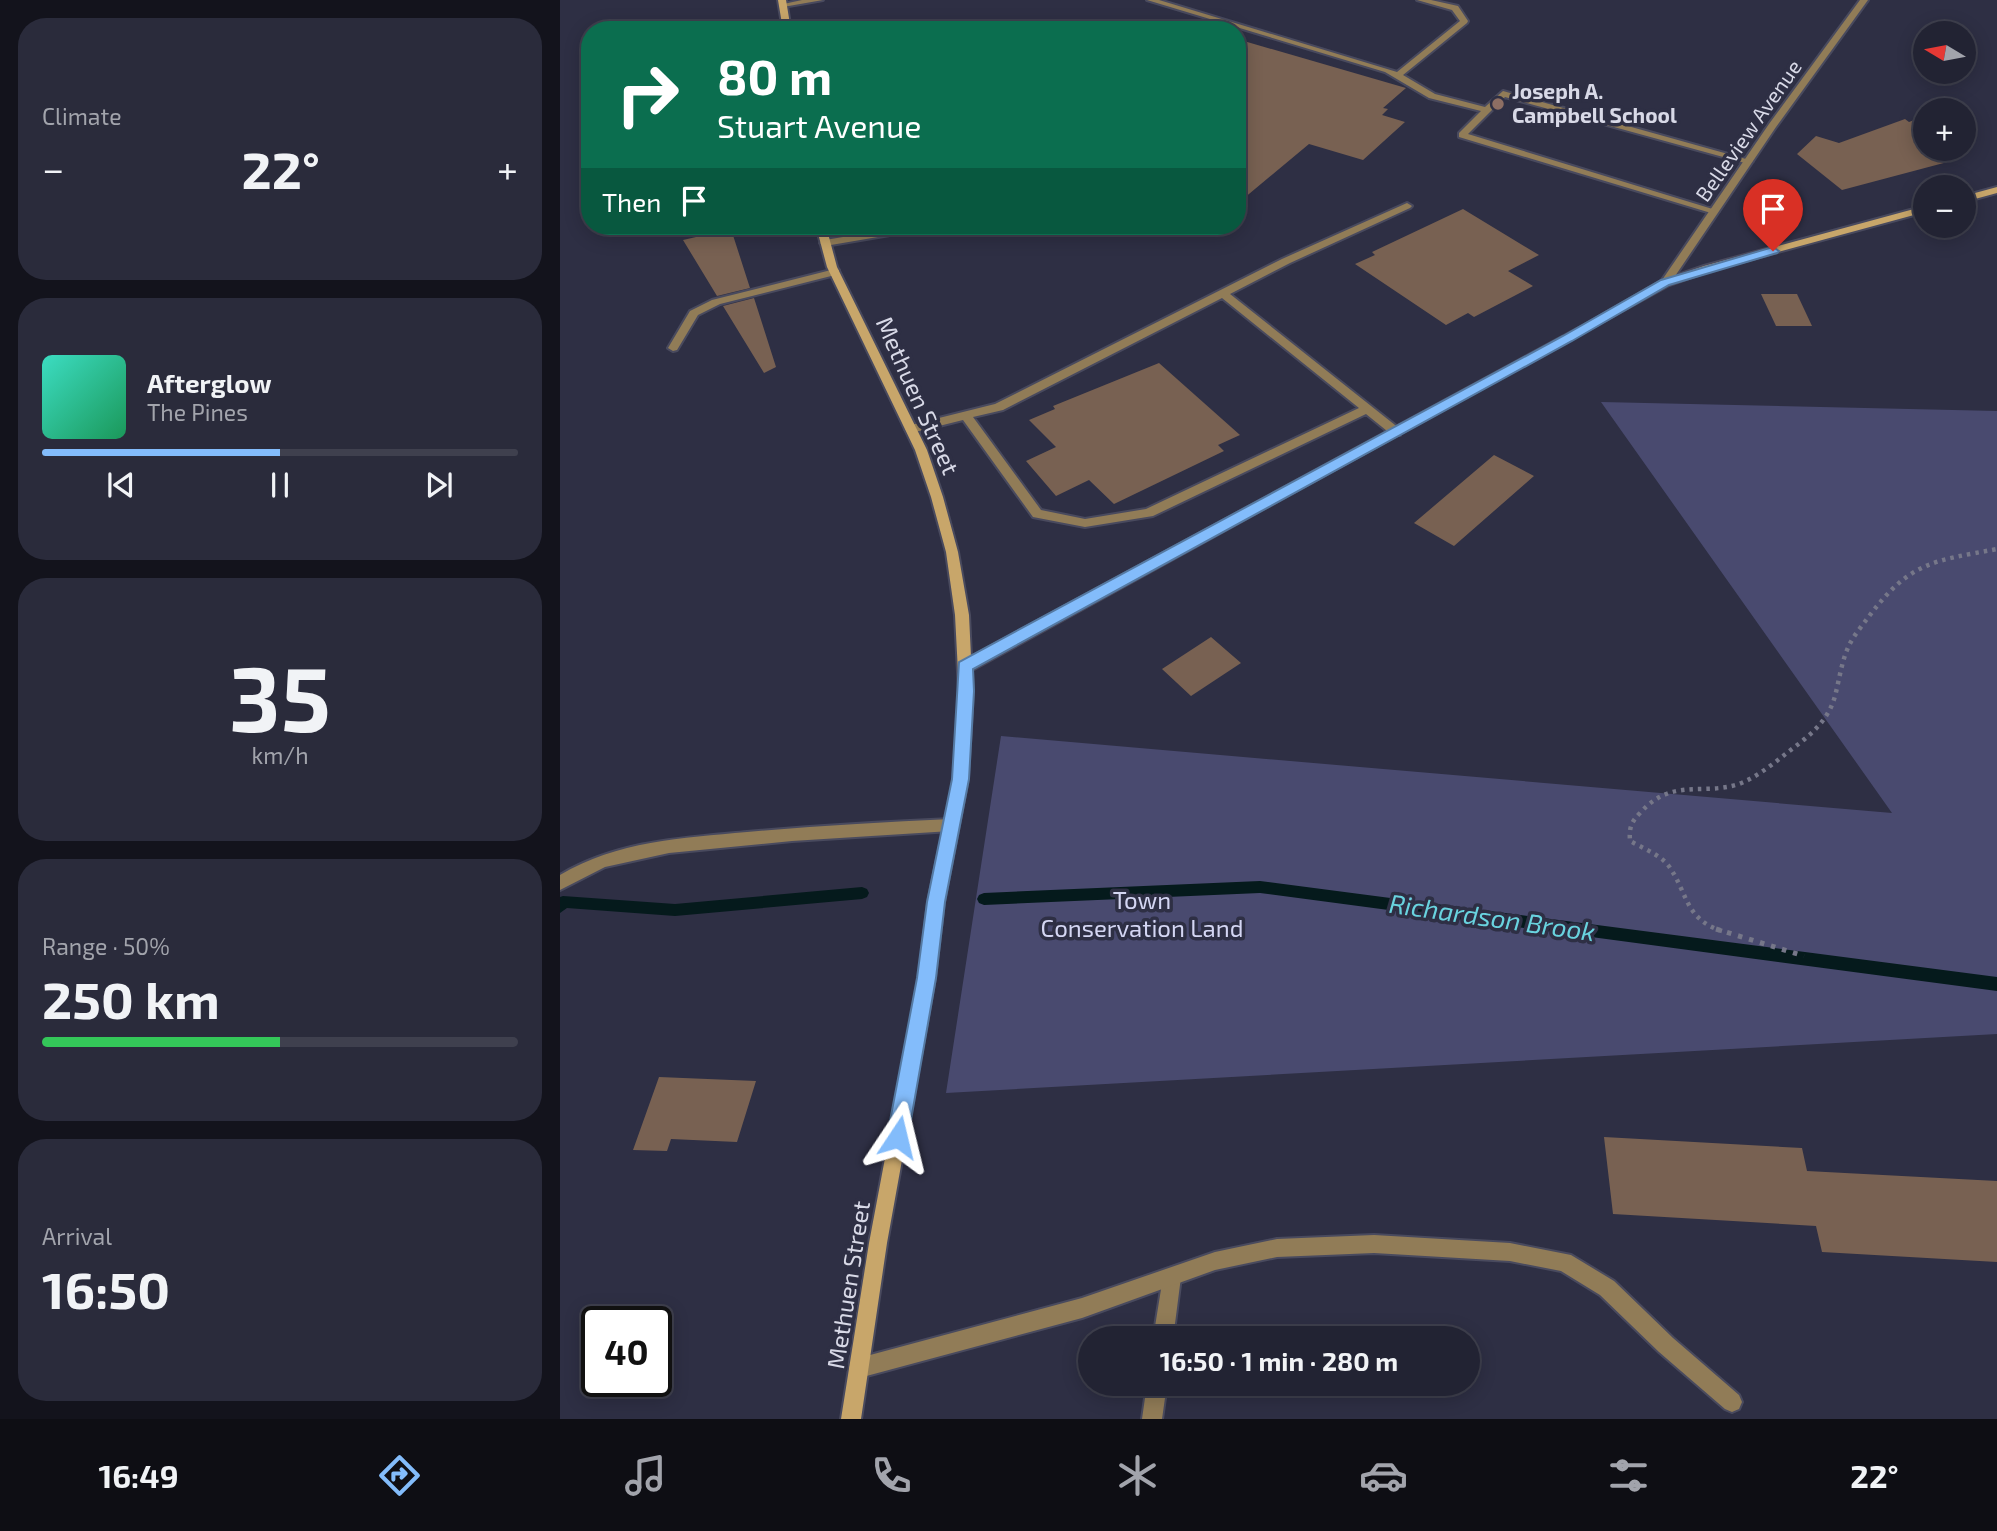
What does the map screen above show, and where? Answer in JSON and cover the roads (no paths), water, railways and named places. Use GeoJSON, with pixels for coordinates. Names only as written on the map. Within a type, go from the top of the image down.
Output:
{"type":"FeatureCollection","features":[{"type":"Feature","properties":{"kind":"street"},"geometry":{"type":"LineString","coordinates":[[785,21],[782,3],[819,0]]}},
{"type":"Feature","properties":{"kind":"street"},"geometry":{"type":"LineString","coordinates":[[1151,0],[1222,21]]}},
{"type":"Feature","properties":{"kind":"street"},"geometry":{"type":"LineString","coordinates":[[1398,75],[1464,21],[1455,8],[1421,0]]}},
{"type":"Feature","properties":{"kind":"street","name":"Belleview Avenue"},"geometry":{"type":"LineString","coordinates":[[1665,283],[1748,161],[1864,0]]}},
{"type":"Feature","properties":{"kind":"street"},"geometry":{"type":"LineString","coordinates":[[1246,28],[1388,70],[1433,96],[1487,110]]}},
{"type":"Feature","properties":{"kind":"street"},"geometry":{"type":"LineString","coordinates":[[1714,211],[1462,135],[1503,94],[1748,161]]}},
{"type":"Feature","properties":{"kind":"street"},"geometry":{"type":"LineString","coordinates":[[1976,196],[1997,190]]}},
{"type":"Feature","properties":{"kind":"street"},"geometry":{"type":"LineString","coordinates":[[911,429],[999,407],[1286,261],[1407,206]]}},
{"type":"Feature","properties":{"kind":"street"},"geometry":{"type":"LineString","coordinates":[[965,667],[1665,283],[1708,268],[1913,212]]}},
{"type":"Feature","properties":{"kind":"street","name":"Methuen Street"},"geometry":{"type":"LineString","coordinates":[[823,235],[835,272],[911,429],[937,497],[952,552],[961,615],[966,691],[961,779],[851,1419]]}},
{"type":"Feature","properties":{"kind":"street"},"geometry":{"type":"LineString","coordinates":[[825,243],[872,235]]}},
{"type":"Feature","properties":{"kind":"street"},"geometry":{"type":"LineString","coordinates":[[673,348],[694,313],[716,302],[835,272]]}},
{"type":"Feature","properties":{"kind":"street"},"geometry":{"type":"LineString","coordinates":[[1223,293],[1396,432]]}},
{"type":"Feature","properties":{"kind":"street"},"geometry":{"type":"LineString","coordinates":[[966,415],[1037,514],[1085,523],[1149,513],[1367,409]]}},
{"type":"Feature","properties":{"kind":"street"},"geometry":{"type":"LineString","coordinates":[[560,883],[579,870],[659,846],[766,836],[951,825]]}},
{"type":"Feature","properties":{"kind":"street"},"geometry":{"type":"LineString","coordinates":[[859,1368],[1082,1308],[1215,1261],[1277,1248],[1374,1244],[1510,1252],[1564,1262],[1607,1288],[1666,1345],[1732,1402]]}},
{"type":"Feature","properties":{"kind":"street"},"geometry":{"type":"LineString","coordinates":[[1165,1326],[1172,1277]]}},
{"type":"Feature","properties":{"kind":"street"},"geometry":{"type":"LineString","coordinates":[[1152,1419],[1155,1396]]}},
{"type":"Feature","properties":{"kind":"waterway","name":"Richardson Brook"},"geometry":{"type":"LineString","coordinates":[[984,899],[1260,887],[1997,984]]}},
{"type":"Feature","properties":{"kind":"waterway","name":"Richardson Brook"},"geometry":{"type":"LineString","coordinates":[[560,907],[563,902],[675,910],[862,893]]}},
{"type":"Feature","properties":{"kind":"place","name":"Joseph A. Campbell School"},"geometry":{"type":"Point","coordinates":[1498,104]}},
{"type":"Feature","properties":{"kind":"park label","name":"Town Conservation Land"},"geometry":{"type":"Point","coordinates":[1142,915]}}]}
